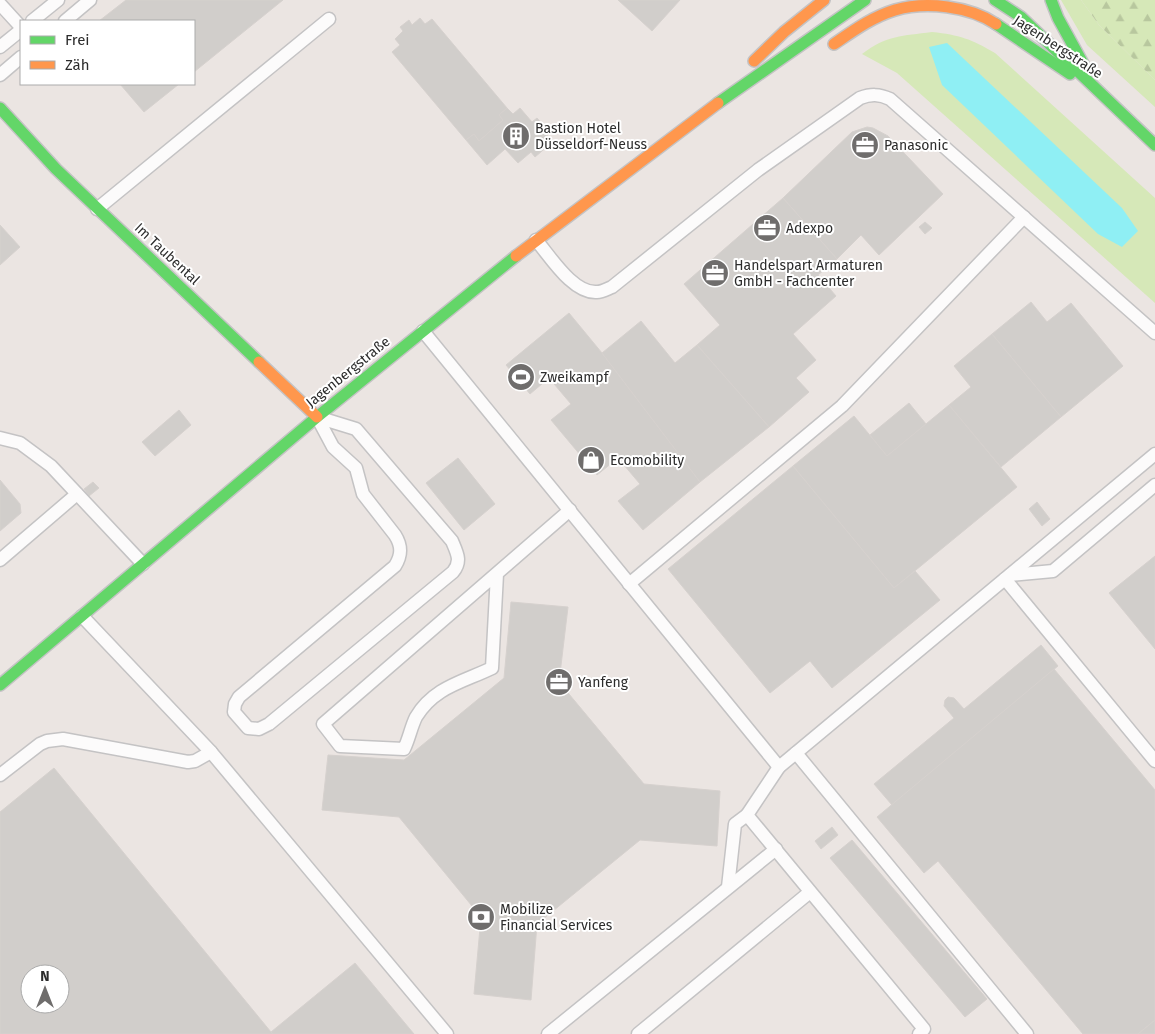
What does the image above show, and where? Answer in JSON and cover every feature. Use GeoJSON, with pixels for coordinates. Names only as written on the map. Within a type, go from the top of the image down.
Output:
{"type":"FeatureCollection","features":[{"type":"Feature","properties":{"kind":"street","name":"Jagenbergstraße"},"geometry":{"type":"LineString","coordinates":[[727,96],[743,71],[784,32],[824,0]]}},
{"type":"Feature","properties":{"kind":"street","name":"Jagenbergstraße"},"geometry":{"type":"LineString","coordinates":[[0,685],[317,417],[536,240],[727,96],[865,0]]}},
{"type":"Feature","properties":{"kind":"street"},"geometry":{"type":"LineString","coordinates":[[995,0],[1021,17],[1155,145]]}},
{"type":"Feature","properties":{"kind":"street"},"geometry":{"type":"LineString","coordinates":[[1016,0],[1021,17]]}},
{"type":"Feature","properties":{"kind":"street"},"geometry":{"type":"LineString","coordinates":[[1050,0],[1098,92]]}},
{"type":"Feature","properties":{"kind":"street","name":"Jagenbergstraße"},"geometry":{"type":"LineString","coordinates":[[825,50],[863,24],[895,10],[920,6],[957,8],[988,20],[1098,92]]}},
{"type":"Feature","properties":{"kind":"street","name":"Jagenbergstraße"},"geometry":{"type":"LineString","coordinates":[[727,96],[765,85]]}},
{"type":"Feature","properties":{"kind":"street","name":"Im Taubental"},"geometry":{"type":"LineString","coordinates":[[0,108],[56,169],[97,209],[317,417]]}},
{"type":"Feature","properties":{"kind":"lane"},"geometry":{"type":"LineString","coordinates":[[33,20],[58,0]]}},
{"type":"Feature","properties":{"kind":"lane"},"geometry":{"type":"LineString","coordinates":[[65,20],[90,0]]}},
{"type":"Feature","properties":{"kind":"lane"},"geometry":{"type":"LineString","coordinates":[[0,4],[20,28]]}},
{"type":"Feature","properties":{"kind":"lane"},"geometry":{"type":"LineString","coordinates":[[97,209],[329,19]]}},
{"type":"Feature","properties":{"kind":"lane"},"geometry":{"type":"LineString","coordinates":[[0,47],[20,30]]}},
{"type":"Feature","properties":{"kind":"lane"},"geometry":{"type":"LineString","coordinates":[[0,75],[20,59]]}},
{"type":"Feature","properties":{"kind":"lane"},"geometry":{"type":"LineString","coordinates":[[536,240],[570,281],[582,290],[597,292],[612,287],[758,170],[860,98],[870,94],[881,95],[890,99],[1155,333]]}},
{"type":"Feature","properties":{"kind":"lane"},"geometry":{"type":"LineString","coordinates":[[630,584],[842,406],[1024,217]]}},
{"type":"Feature","properties":{"kind":"lane"},"geometry":{"type":"LineString","coordinates":[[422,331],[779,766]]}},
{"type":"Feature","properties":{"kind":"lane"},"geometry":{"type":"LineString","coordinates":[[317,417],[356,428],[452,542],[459,562],[453,572],[269,724],[259,729],[248,728],[234,712],[235,704],[239,697],[395,566],[401,551],[400,542],[396,535],[363,494],[356,468],[334,447],[317,417]]}},
{"type":"Feature","properties":{"kind":"lane"},"geometry":{"type":"LineString","coordinates":[[0,438],[20,443],[51,466],[143,564]]}},
{"type":"Feature","properties":{"kind":"lane"},"geometry":{"type":"LineString","coordinates":[[728,887],[735,824],[747,815],[779,766],[1155,454]]}},
{"type":"Feature","properties":{"kind":"lane"},"geometry":{"type":"LineString","coordinates":[[1008,577],[1053,571],[1155,485]]}},
{"type":"Feature","properties":{"kind":"lane"},"geometry":{"type":"LineString","coordinates":[[0,560],[77,494]]}},
{"type":"Feature","properties":{"kind":"lane"},"geometry":{"type":"LineString","coordinates":[[497,574],[492,668],[469,679],[444,687],[425,704],[415,719],[410,738],[404,750],[340,746],[323,724],[570,510]]}},
{"type":"Feature","properties":{"kind":"lane"},"geometry":{"type":"LineString","coordinates":[[1008,577],[1155,761]]}},
{"type":"Feature","properties":{"kind":"lane"},"geometry":{"type":"LineString","coordinates":[[82,616],[211,752],[447,1034]]}},
{"type":"Feature","properties":{"kind":"lane"},"geometry":{"type":"LineString","coordinates":[[0,775],[40,744],[54,739],[63,739],[188,762],[195,761],[211,752]]}},
{"type":"Feature","properties":{"kind":"lane"},"geometry":{"type":"LineString","coordinates":[[796,753],[1027,1034]]}},
{"type":"Feature","properties":{"kind":"lane"},"geometry":{"type":"LineString","coordinates":[[747,815],[924,1029],[918,1034]]}},
{"type":"Feature","properties":{"kind":"lane"},"geometry":{"type":"LineString","coordinates":[[548,1034],[776,849]]}},
{"type":"Feature","properties":{"kind":"lane"},"geometry":{"type":"LineString","coordinates":[[638,1034],[810,892]]}},
{"type":"Feature","properties":{"kind":"green space"},"geometry":{"type":"Polygon","coordinates":[[[1061,0],[1081,0],[1099,25],[1155,80],[1155,107],[1087,45],[1061,0]]]}},
{"type":"Feature","properties":{"kind":"green space"},"geometry":{"type":"Polygon","coordinates":[[[1081,0],[1155,0],[1155,80],[1099,25],[1081,0]]]}},
{"type":"Feature","properties":{"kind":"green space"},"geometry":{"type":"Polygon","coordinates":[[[932,32],[965,38],[995,53],[1155,198],[1155,303],[897,73],[862,54],[887,40],[932,32]]]}},
{"type":"Feature","properties":{"kind":"water"},"geometry":{"type":"Polygon","coordinates":[[[947,43],[1122,208],[1138,231],[1122,247],[1098,234],[942,85],[929,47],[947,43]]]}},
{"type":"Feature","properties":{"kind":"building"},"geometry":{"type":"Polygon","coordinates":[[[126,0],[283,0],[195,71],[195,20],[100,20],[126,0]]]}},
{"type":"Feature","properties":{"kind":"building"},"geometry":{"type":"Polygon","coordinates":[[[618,0],[680,0],[652,31],[618,0]]]}},
{"type":"Feature","properties":{"kind":"building"},"geometry":{"type":"Polygon","coordinates":[[[420,18],[425,24],[432,19],[507,108],[499,115],[503,120],[479,141],[474,134],[466,140],[392,52],[400,45],[395,39],[403,31],[400,27],[409,20],[412,25],[420,18]]]}},
{"type":"Feature","properties":{"kind":"building"},"geometry":{"type":"Polygon","coordinates":[[[121,85],[178,85],[144,112],[121,85]]]}},
{"type":"Feature","properties":{"kind":"building","name":"Bastion Hotel Düsseldorf-Neuss"},"geometry":{"type":"Polygon","coordinates":[[[507,108],[513,114],[520,108],[532,122],[537,118],[550,133],[544,138],[549,145],[535,157],[531,152],[518,163],[505,149],[487,165],[466,140],[474,134],[479,141],[503,120],[499,115],[507,108]]]}},
{"type":"Feature","properties":{"kind":"building"},"geometry":{"type":"Polygon","coordinates":[[[867,127],[888,136],[943,194],[879,255],[861,235],[837,259],[783,198],[852,132],[867,127]]]}},
{"type":"Feature","properties":{"kind":"building"},"geometry":{"type":"Polygon","coordinates":[[[783,198],[837,259],[818,275],[836,296],[793,334],[816,360],[796,378],[809,392],[769,427],[697,345],[720,325],[684,284],[783,198]]]}},
{"type":"Feature","properties":{"kind":"building"},"geometry":{"type":"Polygon","coordinates":[[[925,222],[932,228],[925,234],[919,227],[925,222]]]}},
{"type":"Feature","properties":{"kind":"building"},"geometry":{"type":"Polygon","coordinates":[[[0,225],[20,247],[0,265],[0,225]]]}},
{"type":"Feature","properties":{"kind":"building"},"geometry":{"type":"Polygon","coordinates":[[[1031,302],[1047,322],[1071,303],[1123,366],[1061,417],[992,334],[1031,302]]]}},
{"type":"Feature","properties":{"kind":"building"},"geometry":{"type":"Polygon","coordinates":[[[569,313],[602,353],[700,482],[643,530],[618,501],[640,484],[618,458],[597,475],[551,420],[571,404],[549,378],[530,394],[506,365],[569,313]]]}},
{"type":"Feature","properties":{"kind":"building"},"geometry":{"type":"Polygon","coordinates":[[[641,321],[675,363],[697,345],[769,427],[700,482],[602,353],[641,321]]]}},
{"type":"Feature","properties":{"kind":"building"},"geometry":{"type":"Polygon","coordinates":[[[992,334],[1061,417],[1001,467],[949,405],[971,387],[954,366],[992,334]]]}},
{"type":"Feature","properties":{"kind":"building"},"geometry":{"type":"Polygon","coordinates":[[[909,403],[926,424],[887,456],[870,435],[909,403]]]}},
{"type":"Feature","properties":{"kind":"building"},"geometry":{"type":"Polygon","coordinates":[[[949,405],[1017,487],[894,588],[793,466],[854,416],[887,456],[949,405]]]}},
{"type":"Feature","properties":{"kind":"building"},"geometry":{"type":"Polygon","coordinates":[[[179,410],[191,425],[155,456],[142,442],[179,410]]]}},
{"type":"Feature","properties":{"kind":"building"},"geometry":{"type":"Polygon","coordinates":[[[458,458],[495,504],[464,530],[426,483],[458,458]]]}},
{"type":"Feature","properties":{"kind":"building"},"geometry":{"type":"Polygon","coordinates":[[[793,466],[894,588],[915,571],[940,600],[832,688],[810,661],[770,693],[668,569],[793,466]]]}},
{"type":"Feature","properties":{"kind":"building"},"geometry":{"type":"Polygon","coordinates":[[[0,480],[20,504],[21,513],[0,531],[0,480]]]}},
{"type":"Feature","properties":{"kind":"building"},"geometry":{"type":"Polygon","coordinates":[[[93,482],[99,488],[89,496],[84,489],[93,482]]]}},
{"type":"Feature","properties":{"kind":"building"},"geometry":{"type":"Polygon","coordinates":[[[1037,502],[1050,519],[1042,526],[1029,509],[1037,502]]]}},
{"type":"Feature","properties":{"kind":"building"},"geometry":{"type":"Polygon","coordinates":[[[1155,556],[1155,649],[1109,593],[1155,556]]]}},
{"type":"Feature","properties":{"kind":"building"},"geometry":{"type":"Polygon","coordinates":[[[511,602],[568,607],[559,682],[644,784],[720,791],[717,846],[640,840],[537,924],[531,1000],[474,994],[481,917],[399,817],[322,810],[328,755],[404,760],[504,678],[511,602]]]}},
{"type":"Feature","properties":{"kind":"building"},"geometry":{"type":"Polygon","coordinates":[[[1041,645],[1058,666],[892,805],[874,784],[954,718],[944,706],[945,700],[948,697],[954,698],[964,709],[1041,645]]]}},
{"type":"Feature","properties":{"kind":"building"},"geometry":{"type":"Polygon","coordinates":[[[1054,669],[1155,790],[1155,1020],[1138,1034],[1083,1034],[938,861],[924,873],[877,817],[1054,669]]]}},
{"type":"Feature","properties":{"kind":"building"},"geometry":{"type":"Polygon","coordinates":[[[54,768],[273,1034],[0,1034],[0,812],[54,768]]]}},
{"type":"Feature","properties":{"kind":"building"},"geometry":{"type":"Polygon","coordinates":[[[832,827],[838,835],[821,849],[815,841],[832,827]]]}},
{"type":"Feature","properties":{"kind":"building"},"geometry":{"type":"Polygon","coordinates":[[[852,840],[987,999],[965,1017],[830,858],[852,840]]]}},
{"type":"Feature","properties":{"kind":"building"},"geometry":{"type":"Polygon","coordinates":[[[355,963],[414,1034],[273,1034],[271,1032],[355,963]]]}},
{"type":"Feature","properties":{"kind":"building"},"geometry":{"type":"Polygon","coordinates":[[[1155,1020],[1155,1034],[1138,1034],[1155,1020]]]}},
{"type":"Feature","properties":{"kind":"traffic: fast"},"geometry":{"type":"LineString","coordinates":[[718,103],[865,0]]}},
{"type":"Feature","properties":{"kind":"traffic: fast"},"geometry":{"type":"LineString","coordinates":[[995,0],[1021,17],[1155,145]]}},
{"type":"Feature","properties":{"kind":"traffic: fast"},"geometry":{"type":"LineString","coordinates":[[1051,0],[1058,18],[1086,69]]}},
{"type":"Feature","properties":{"kind":"traffic: fast"},"geometry":{"type":"LineString","coordinates":[[996,24],[1070,74]]}},
{"type":"Feature","properties":{"kind":"traffic: fast"},"geometry":{"type":"LineString","coordinates":[[0,108],[56,169],[259,362]]}},
{"type":"Feature","properties":{"kind":"traffic: fast"},"geometry":{"type":"LineString","coordinates":[[0,685],[317,417],[516,256]]}},
{"type":"Feature","properties":{"kind":"traffic: slow"},"geometry":{"type":"LineString","coordinates":[[754,61],[784,32],[824,0]]}},
{"type":"Feature","properties":{"kind":"traffic: slow"},"geometry":{"type":"LineString","coordinates":[[834,44],[878,16],[907,7],[933,6],[960,9],[996,24]]}},
{"type":"Feature","properties":{"kind":"traffic: slow"},"geometry":{"type":"LineString","coordinates":[[516,256],[718,103]]}},
{"type":"Feature","properties":{"kind":"traffic: slow"},"geometry":{"type":"LineString","coordinates":[[259,362],[317,417]]}},
{"type":"Feature","properties":{"kind":"place","name":"Bastion Hotel Düsseldorf-Neuss"},"geometry":{"type":"Point","coordinates":[516,136]}},
{"type":"Feature","properties":{"kind":"place","name":"Panasonic"},"geometry":{"type":"Point","coordinates":[865,145]}},
{"type":"Feature","properties":{"kind":"place","name":"Adexpo"},"geometry":{"type":"Point","coordinates":[767,228]}},
{"type":"Feature","properties":{"kind":"place","name":"Handelspart Armaturen GmbH - Fachcenter"},"geometry":{"type":"Point","coordinates":[715,273]}},
{"type":"Feature","properties":{"kind":"place","name":"Zweikampf"},"geometry":{"type":"Point","coordinates":[521,377]}},
{"type":"Feature","properties":{"kind":"place","name":"Ecomobility"},"geometry":{"type":"Point","coordinates":[591,460]}},
{"type":"Feature","properties":{"kind":"place","name":"Yanfeng"},"geometry":{"type":"Point","coordinates":[559,682]}},
{"type":"Feature","properties":{"kind":"place","name":"Mobilize Financial Services"},"geometry":{"type":"Point","coordinates":[481,917]}}]}
